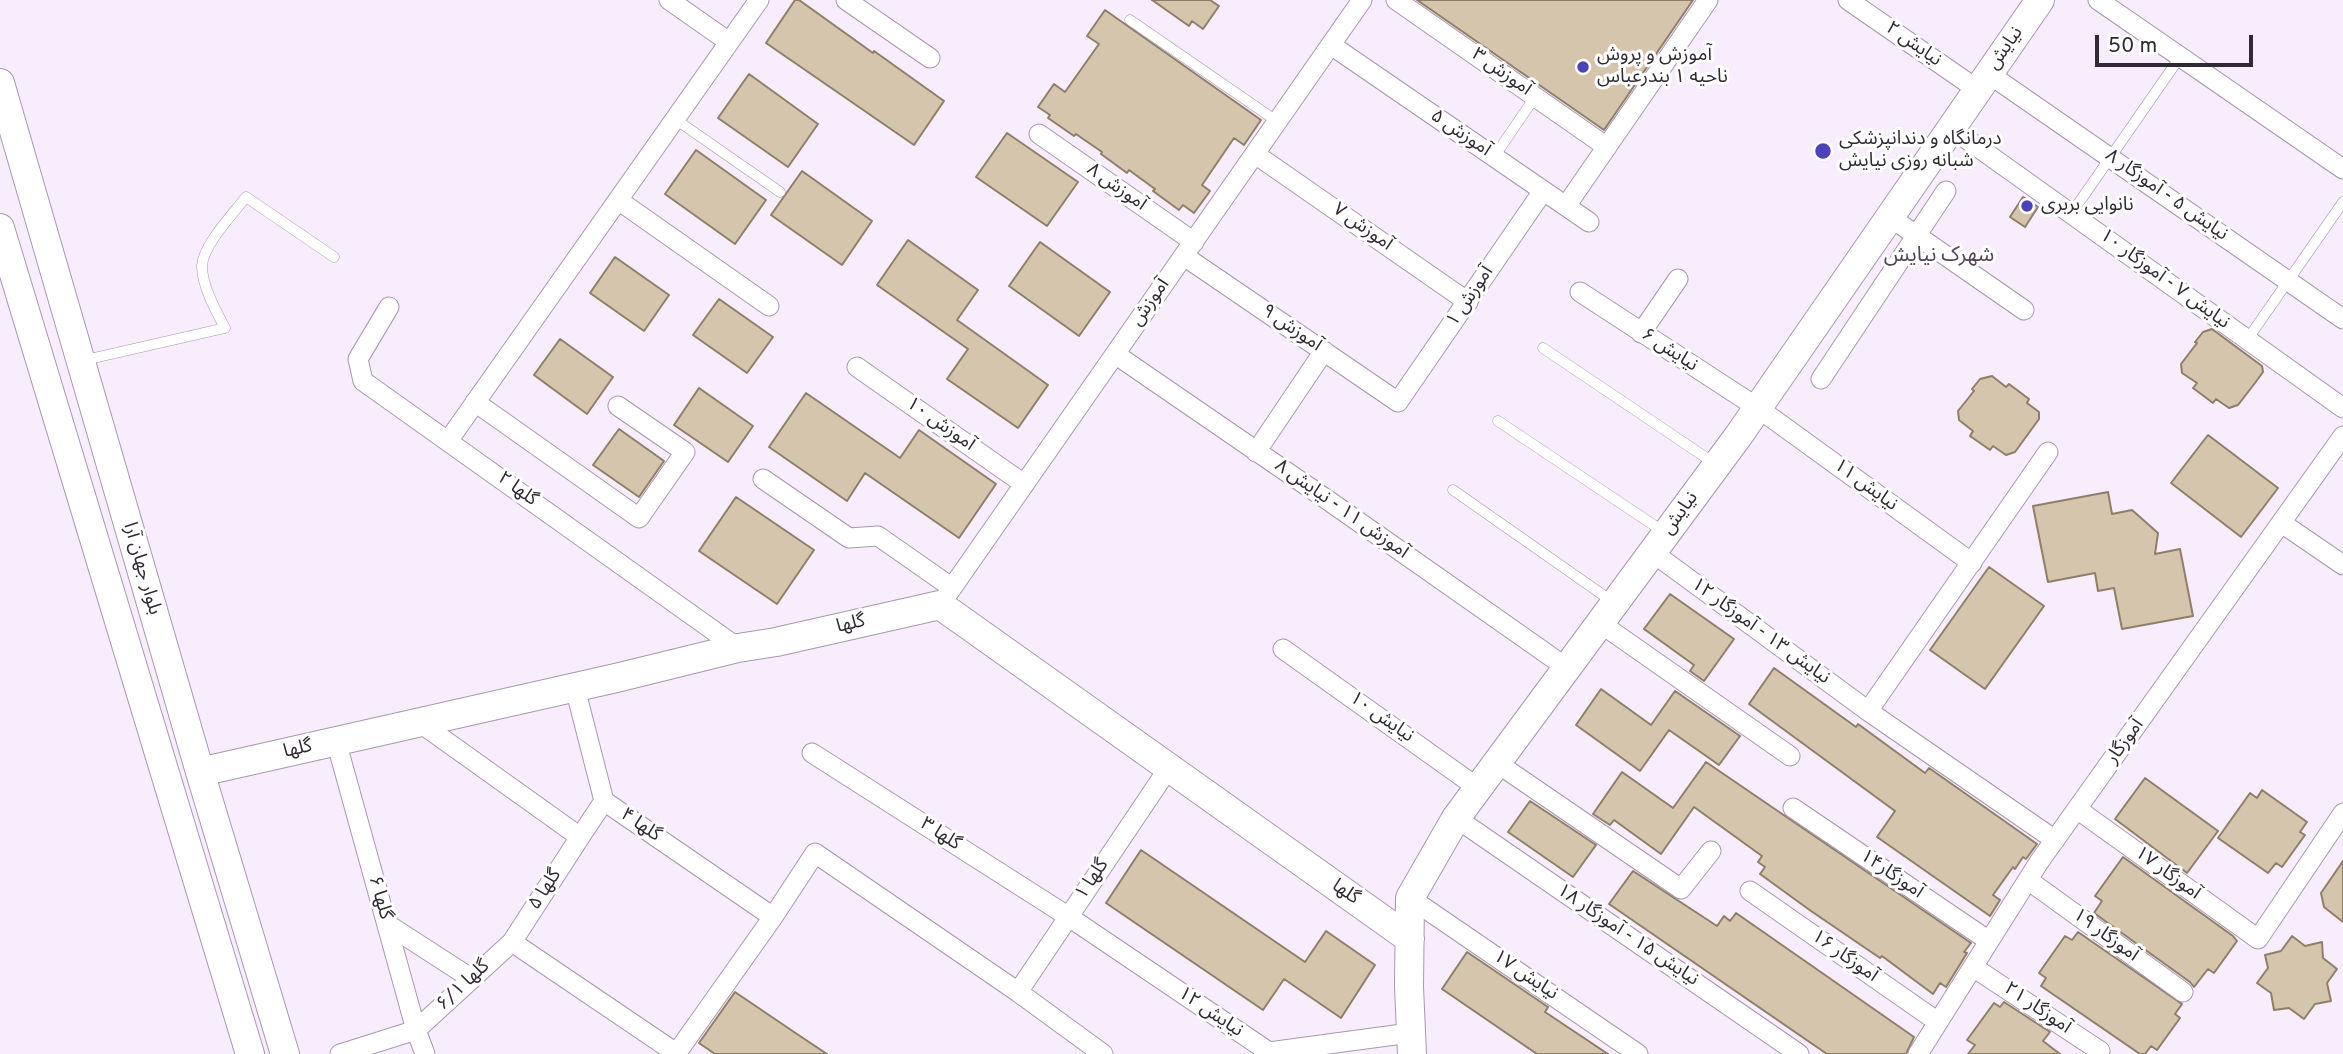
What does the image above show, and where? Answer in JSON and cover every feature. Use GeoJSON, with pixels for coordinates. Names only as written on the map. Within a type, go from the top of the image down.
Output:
{"type":"FeatureCollection","features":[{"type":"Feature","properties":{"kind":"street"},"geometry":{"type":"LineString","coordinates":[[669,0],[729,42]]}},
{"type":"Feature","properties":{"kind":"street"},"geometry":{"type":"LineString","coordinates":[[448,441],[759,0]]}},
{"type":"Feature","properties":{"kind":"street"},"geometry":{"type":"LineString","coordinates":[[846,0],[930,58]]}},
{"type":"Feature","properties":{"kind":"street","name":"آموزش"},"geometry":{"type":"LineString","coordinates":[[945,596],[1362,0]]}},
{"type":"Feature","properties":{"kind":"street","name":"آموزش ۳"},"geometry":{"type":"LineString","coordinates":[[1396,0],[1607,147]]}},
{"type":"Feature","properties":{"kind":"street"},"geometry":{"type":"LineString","coordinates":[[1566,206],[1709,0]]}},
{"type":"Feature","properties":{"kind":"street","name":"نیایش ۲"},"geometry":{"type":"LineString","coordinates":[[1848,0],[1983,82]]}},
{"type":"Feature","properties":{"kind":"street"},"geometry":{"type":"LineString","coordinates":[[2098,0],[2343,169]]}},
{"type":"Feature","properties":{"kind":"street","name":"نیایش"},"geometry":{"type":"LineString","coordinates":[[1411,1044],[1410,898],[1455,818],[1758,408],[2037,1]]}},
{"type":"Feature","properties":{"kind":"street","name":"آموزش ۵"},"geometry":{"type":"LineString","coordinates":[[1331,45],[1589,222]]}},
{"type":"Feature","properties":{"kind":"street","name":"نیایش ۵ - آموزگار ۸"},"geometry":{"type":"LineString","coordinates":[[1983,82],[2110,157],[2343,319]]}},
{"type":"Feature","properties":{"kind":"street","name":"بلوار جهان آرا"},"geometry":{"type":"LineString","coordinates":[[0,83],[200,772],[285,1054]]}},
{"type":"Feature","properties":{"kind":"street","name":"نیایش ۷ - آموزگار ۱۰"},"geometry":{"type":"LineString","coordinates":[[1951,128],[2343,408]]}},
{"type":"Feature","properties":{"kind":"street","name":"آموزش ۸"},"geometry":{"type":"LineString","coordinates":[[1039,134],[1189,249]]}},
{"type":"Feature","properties":{"kind":"street","name":"آموزش ۷"},"geometry":{"type":"LineString","coordinates":[[1255,154],[1468,302]]}},
{"type":"Feature","properties":{"kind":"street","name":"آموزش ۱"},"geometry":{"type":"LineString","coordinates":[[1398,402],[1543,191]]}},
{"type":"Feature","properties":{"kind":"street"},"geometry":{"type":"LineString","coordinates":[[1821,379],[1946,191]]}},
{"type":"Feature","properties":{"kind":"street"},"geometry":{"type":"LineString","coordinates":[[618,200],[769,306]]}},
{"type":"Feature","properties":{"kind":"street"},"geometry":{"type":"LineString","coordinates":[[1890,217],[2024,310]]}},
{"type":"Feature","properties":{"kind":"street","name":"بلوار جهان آرا"},"geometry":{"type":"LineString","coordinates":[[0,228],[250,1054]]}},
{"type":"Feature","properties":{"kind":"street","name":"آموزش ۹"},"geometry":{"type":"LineString","coordinates":[[1189,249],[1324,351],[1398,402]]}},
{"type":"Feature","properties":{"kind":"street"},"geometry":{"type":"LineString","coordinates":[[1641,333],[1678,279]]}},
{"type":"Feature","properties":{"kind":"street","name":"نیایش ۶"},"geometry":{"type":"LineString","coordinates":[[1580,292],[1758,408]]}},
{"type":"Feature","properties":{"kind":"street","name":"گلها ۲"},"geometry":{"type":"LineString","coordinates":[[389,307],[358,359],[363,381],[738,648]]}},
{"type":"Feature","properties":{"kind":"street"},"geometry":{"type":"LineString","coordinates":[[1256,452],[1324,351]]}},
{"type":"Feature","properties":{"kind":"street","name":"آموزش ۱۱ - نیایش ۸"},"geometry":{"type":"LineString","coordinates":[[1115,354],[1567,668]]}},
{"type":"Feature","properties":{"kind":"street","name":"آموزش ۱۰"},"geometry":{"type":"LineString","coordinates":[[856,367],[1024,484]]}},
{"type":"Feature","properties":{"kind":"street"},"geometry":{"type":"LineString","coordinates":[[475,402],[639,518],[685,452],[618,406]]}},
{"type":"Feature","properties":{"kind":"street","name":"نیایش ۱۱"},"geometry":{"type":"LineString","coordinates":[[1758,408],[1972,563]]}},
{"type":"Feature","properties":{"kind":"street","name":"آموزگار"},"geometry":{"type":"LineString","coordinates":[[1926,1051],[1938,1022],[2055,839],[2283,524],[2343,436]]}},
{"type":"Feature","properties":{"kind":"street"},"geometry":{"type":"LineString","coordinates":[[1868,711],[2048,452]]}},
{"type":"Feature","properties":{"kind":"street"},"geometry":{"type":"LineString","coordinates":[[763,479],[849,538],[878,536],[945,596]]}},
{"type":"Feature","properties":{"kind":"street"},"geometry":{"type":"LineString","coordinates":[[2283,524],[2343,565]]}},
{"type":"Feature","properties":{"kind":"street","name":"نیایش ۱۳ - آموزگار ۱۲"},"geometry":{"type":"LineString","coordinates":[[1659,543],[1868,711],[2055,839]]}},
{"type":"Feature","properties":{"kind":"street","name":"گلها"},"geometry":{"type":"LineString","coordinates":[[200,772],[575,688],[738,648],[775,642],[945,596],[1168,769],[1410,939]]}},
{"type":"Feature","properties":{"kind":"street"},"geometry":{"type":"LineString","coordinates":[[1607,613],[1790,756]]}},
{"type":"Feature","properties":{"kind":"street","name":"نیایش ۱۰"},"geometry":{"type":"LineString","coordinates":[[1283,649],[1478,788]]}},
{"type":"Feature","properties":{"kind":"street","name":"گلها ۴"},"geometry":{"type":"LineString","coordinates":[[575,688],[604,801],[773,916]]}},
{"type":"Feature","properties":{"kind":"street"},"geometry":{"type":"LineString","coordinates":[[419,722],[580,837]]}},
{"type":"Feature","properties":{"kind":"street","name":"گلها ۶"},"geometry":{"type":"LineString","coordinates":[[336,741],[425,1054]]}},
{"type":"Feature","properties":{"kind":"street","name":"گلها ۳"},"geometry":{"type":"LineString","coordinates":[[812,753],[1069,917]]}},
{"type":"Feature","properties":{"kind":"street"},"geometry":{"type":"LineString","coordinates":[[1497,763],[1681,889],[1711,851]]}},
{"type":"Feature","properties":{"kind":"street","name":"گلها ۱"},"geometry":{"type":"LineString","coordinates":[[1018,992],[1168,769]]}},
{"type":"Feature","properties":{"kind":"street","name":"گلها ۵"},"geometry":{"type":"LineString","coordinates":[[512,942],[604,801]]}},
{"type":"Feature","properties":{"kind":"street","name":"آموزگار۱۴"},"geometry":{"type":"LineString","coordinates":[[1793,808],[1989,941]]}},
{"type":"Feature","properties":{"kind":"street","name":"آموزگار ۱۷"},"geometry":{"type":"LineString","coordinates":[[2077,809],[2258,939],[2343,813]]}},
{"type":"Feature","properties":{"kind":"street","name":"نیایش ۱۵ - آموزگار ۱۸"},"geometry":{"type":"LineString","coordinates":[[1455,818],[1799,1054]]}},
{"type":"Feature","properties":{"kind":"street"},"geometry":{"type":"LineString","coordinates":[[512,942],[676,1054],[815,853],[1018,992],[1103,1054]]}},
{"type":"Feature","properties":{"kind":"street","name":"آموزگار ۱۹"},"geometry":{"type":"LineString","coordinates":[[2028,880],[2183,992]]}},
{"type":"Feature","properties":{"kind":"street","name":"آموزگار ۱۶"},"geometry":{"type":"LineString","coordinates":[[1750,891],[1938,1022]]}},
{"type":"Feature","properties":{"kind":"street","name":"نیایش ۱۷"},"geometry":{"type":"LineString","coordinates":[[1410,898],[1638,1054]]}},
{"type":"Feature","properties":{"kind":"street","name":"نیایش ۱۲"},"geometry":{"type":"LineString","coordinates":[[1069,917],[1269,1052],[1411,1044]]}},
{"type":"Feature","properties":{"kind":"street"},"geometry":{"type":"LineString","coordinates":[[387,925],[472,979]]}},
{"type":"Feature","properties":{"kind":"street","name":"گلها ۶/۱"},"geometry":{"type":"LineString","coordinates":[[416,1030],[512,942]]}},
{"type":"Feature","properties":{"kind":"street","name":"آموزگار ۲۱"},"geometry":{"type":"LineString","coordinates":[[1973,967],[2100,1051]]}},
{"type":"Feature","properties":{"kind":"street"},"geometry":{"type":"LineString","coordinates":[[340,1054],[416,1030]]}},
{"type":"Feature","properties":{"kind":"lane"},"geometry":{"type":"LineString","coordinates":[[1130,20],[1278,122]]}},
{"type":"Feature","properties":{"kind":"lane"},"geometry":{"type":"LineString","coordinates":[[2071,214],[2180,57]]}},
{"type":"Feature","properties":{"kind":"lane"},"geometry":{"type":"LineString","coordinates":[[1494,157],[1535,97]]}},
{"type":"Feature","properties":{"kind":"lane"},"geometry":{"type":"LineString","coordinates":[[676,118],[780,192]]}},
{"type":"Feature","properties":{"kind":"lane"},"geometry":{"type":"LineString","coordinates":[[81,361],[225,328],[209,297],[202,266],[208,247],[246,197],[334,257]]}},
{"type":"Feature","properties":{"kind":"lane"},"geometry":{"type":"LineString","coordinates":[[2247,340],[2343,202]]}},
{"type":"Feature","properties":{"kind":"lane"},"geometry":{"type":"LineString","coordinates":[[1543,348],[1717,465]]}},
{"type":"Feature","properties":{"kind":"lane"},"geometry":{"type":"LineString","coordinates":[[1498,421],[1659,543]]}},
{"type":"Feature","properties":{"kind":"lane"},"geometry":{"type":"LineString","coordinates":[[1453,490],[1607,613]]}},
{"type":"Feature","properties":{"kind":"building"},"geometry":{"type":"Polygon","coordinates":[[[795,0],[799,0],[944,101],[914,145],[766,43],[795,0]]]}},
{"type":"Feature","properties":{"kind":"building"},"geometry":{"type":"Polygon","coordinates":[[[1152,0],[1210,0],[1219,6],[1203,29],[1192,21],[1189,26],[1152,0]]]}},
{"type":"Feature","properties":{"kind":"building","name":"آموزش و پروش ناحیه ۱ بندرعباس"},"geometry":{"type":"Polygon","coordinates":[[[1417,0],[1693,0],[1604,130],[1417,0]]]}},
{"type":"Feature","properties":{"kind":"building"},"geometry":{"type":"Polygon","coordinates":[[[1105,10],[1261,120],[1244,145],[1234,138],[1202,185],[1210,191],[1194,213],[1183,205],[1179,210],[1129,170],[1127,173],[1101,154],[1102,152],[1048,118],[1050,115],[1038,107],[1054,84],[1065,92],[1099,44],[1087,36],[1105,10]]]}},
{"type":"Feature","properties":{"kind":"building"},"geometry":{"type":"Polygon","coordinates":[[[749,74],[818,124],[788,167],[718,118],[749,74]]]}},
{"type":"Feature","properties":{"kind":"building"},"geometry":{"type":"Polygon","coordinates":[[[1007,133],[1078,182],[1047,226],[976,177],[1007,133]]]}},
{"type":"Feature","properties":{"kind":"building"},"geometry":{"type":"Polygon","coordinates":[[[696,150],[766,200],[735,244],[665,194],[696,150]]]}},
{"type":"Feature","properties":{"kind":"building"},"geometry":{"type":"Polygon","coordinates":[[[802,171],[872,221],[842,265],[771,215],[802,171]]]}},
{"type":"Feature","properties":{"kind":"building"},"geometry":{"type":"Polygon","coordinates":[[[2023,197],[2038,207],[2025,227],[2010,217],[2023,197]]]}},
{"type":"Feature","properties":{"kind":"building"},"geometry":{"type":"Polygon","coordinates":[[[908,240],[978,290],[957,320],[1048,385],[1018,428],[947,379],[968,349],[877,285],[908,240]]]}},
{"type":"Feature","properties":{"kind":"building"},"geometry":{"type":"Polygon","coordinates":[[[1040,242],[1110,292],[1079,336],[1009,286],[1040,242]]]}},
{"type":"Feature","properties":{"kind":"building"},"geometry":{"type":"Polygon","coordinates":[[[615,257],[669,295],[644,331],[590,293],[615,257]]]}},
{"type":"Feature","properties":{"kind":"building"},"geometry":{"type":"Polygon","coordinates":[[[719,299],[773,337],[747,373],[693,335],[719,299]]]}},
{"type":"Feature","properties":{"kind":"building"},"geometry":{"type":"Polygon","coordinates":[[[2212,329],[2262,366],[2263,372],[2238,405],[2229,408],[2216,399],[2213,403],[2193,388],[2197,383],[2182,373],[2181,364],[2197,343],[2195,342],[2203,332],[2212,329]]]}},
{"type":"Feature","properties":{"kind":"building"},"geometry":{"type":"Polygon","coordinates":[[[560,339],[613,377],[587,414],[534,375],[560,339]]]}},
{"type":"Feature","properties":{"kind":"building"},"geometry":{"type":"Polygon","coordinates":[[[1992,376],[2006,387],[2009,384],[2029,399],[2027,403],[2039,412],[2039,419],[2015,452],[2006,455],[1993,446],[1990,450],[1970,436],[1973,431],[1959,420],[1958,411],[1974,391],[1972,389],[1980,379],[1992,376]]]}},
{"type":"Feature","properties":{"kind":"building"},"geometry":{"type":"Polygon","coordinates":[[[699,388],[753,426],[728,462],[674,425],[699,388]]]}},
{"type":"Feature","properties":{"kind":"building"},"geometry":{"type":"Polygon","coordinates":[[[806,393],[900,458],[919,430],[996,484],[959,538],[865,473],[847,501],[769,447],[806,393]]]}},
{"type":"Feature","properties":{"kind":"building"},"geometry":{"type":"Polygon","coordinates":[[[619,429],[664,461],[639,497],[593,465],[619,429]]]}},
{"type":"Feature","properties":{"kind":"building"},"geometry":{"type":"Polygon","coordinates":[[[2208,435],[2278,488],[2241,537],[2171,483],[2208,435]]]}},
{"type":"Feature","properties":{"kind":"building"},"geometry":{"type":"Polygon","coordinates":[[[2108,492],[2112,514],[2132,510],[2158,533],[2155,554],[2180,549],[2193,616],[2122,629],[2114,588],[2098,591],[2095,573],[2048,582],[2033,506],[2108,492]]]}},
{"type":"Feature","properties":{"kind":"building"},"geometry":{"type":"Polygon","coordinates":[[[736,497],[814,550],[777,604],[699,551],[736,497]]]}},
{"type":"Feature","properties":{"kind":"building"},"geometry":{"type":"Polygon","coordinates":[[[1989,567],[2044,606],[1985,689],[1930,650],[1989,567]]]}},
{"type":"Feature","properties":{"kind":"building"},"geometry":{"type":"Polygon","coordinates":[[[1670,594],[1734,639],[1704,681],[1690,671],[1694,665],[1644,629],[1670,594]]]}},
{"type":"Feature","properties":{"kind":"building"},"geometry":{"type":"Polygon","coordinates":[[[1774,668],[1856,727],[1858,724],[1925,773],[1929,768],[2037,844],[2026,859],[2023,857],[2015,869],[2013,867],[1993,895],[2000,900],[1990,916],[1877,837],[1895,811],[1749,704],[1774,668]]]}},
{"type":"Feature","properties":{"kind":"building"},"geometry":{"type":"Polygon","coordinates":[[[1601,689],[1651,725],[1675,691],[1740,736],[1719,765],[1669,730],[1640,771],[1576,725],[1601,689]]]}},
{"type":"Feature","properties":{"kind":"building"},"geometry":{"type":"Polygon","coordinates":[[[1706,762],[1971,943],[1946,987],[1940,983],[1933,994],[1882,956],[1880,958],[1811,911],[1760,874],[1765,867],[1758,862],[1762,856],[1694,807],[1661,854],[1614,820],[1610,825],[1593,814],[1622,772],[1673,808],[1706,762]]]}},
{"type":"Feature","properties":{"kind":"building"},"geometry":{"type":"Polygon","coordinates":[[[2145,778],[2218,831],[2187,873],[2115,819],[2145,778]]]}},
{"type":"Feature","properties":{"kind":"building"},"geometry":{"type":"Polygon","coordinates":[[[2262,790],[2307,822],[2300,832],[2305,835],[2282,867],[2276,863],[2268,873],[2218,838],[2250,793],[2257,798],[2262,790]]]}},
{"type":"Feature","properties":{"kind":"building"},"geometry":{"type":"Polygon","coordinates":[[[1530,801],[1596,845],[1573,877],[1508,832],[1530,801]]]}},
{"type":"Feature","properties":{"kind":"building"},"geometry":{"type":"Polygon","coordinates":[[[1141,850],[1305,962],[1326,931],[1375,965],[1341,1018],[1284,979],[1263,1010],[1106,903],[1141,850]]]}},
{"type":"Feature","properties":{"kind":"building"},"geometry":{"type":"Polygon","coordinates":[[[2123,857],[2237,941],[2214,973],[2208,969],[2194,987],[2094,913],[2102,901],[2095,896],[2123,857]]]}},
{"type":"Feature","properties":{"kind":"building"},"geometry":{"type":"Polygon","coordinates":[[[2343,861],[2343,922],[2324,907],[2321,893],[2343,861]]]}},
{"type":"Feature","properties":{"kind":"building"},"geometry":{"type":"Polygon","coordinates":[[[1633,871],[1717,926],[1724,916],[1730,921],[1736,913],[1914,1037],[1906,1054],[1827,1054],[1609,904],[1633,871]]]}},
{"type":"Feature","properties":{"kind":"building"},"geometry":{"type":"Polygon","coordinates":[[[2078,932],[2182,1004],[2175,1014],[2180,1018],[2157,1050],[2151,1046],[2145,1054],[2140,1054],[2041,986],[2046,978],[2039,973],[2065,936],[2072,940],[2078,932]]]}},
{"type":"Feature","properties":{"kind":"building"},"geometry":{"type":"Polygon","coordinates":[[[2292,936],[2305,946],[2322,942],[2323,958],[2337,969],[2327,983],[2331,1001],[2315,1004],[2304,1019],[2289,1008],[2274,1010],[2271,993],[2257,983],[2268,968],[2265,955],[2281,951],[2292,936]]]}},
{"type":"Feature","properties":{"kind":"building"},"geometry":{"type":"Polygon","coordinates":[[[1467,952],[1548,1007],[1545,1012],[1608,1054],[1537,1054],[1442,989],[1467,952]]]}},
{"type":"Feature","properties":{"kind":"building"},"geometry":{"type":"Polygon","coordinates":[[[735,992],[827,1054],[715,1054],[699,1043],[735,992]]]}},
{"type":"Feature","properties":{"kind":"building"},"geometry":{"type":"Polygon","coordinates":[[[2004,1002],[2050,1032],[2043,1041],[2060,1054],[1968,1054],[1975,1045],[1967,1040],[1994,1003],[2000,1007],[2004,1002]]]}},
{"type":"Feature","properties":{"kind":"place","name":"آموزش و پروش ناحیه ۱ بندرعباس"},"geometry":{"type":"Point","coordinates":[1583,67]}},
{"type":"Feature","properties":{"kind":"place","name":"درمانگاه و دندانپزشکی شبانه روزی نیایش"},"geometry":{"type":"Point","coordinates":[1823,151]}},
{"type":"Feature","properties":{"kind":"place","name":"نانوایی بربری"},"geometry":{"type":"Point","coordinates":[2027,206]}},
{"type":"Feature","properties":{"kind":"district","name":"شهرک نیایش"},"geometry":{"type":"Point","coordinates":[1939,257]}}]}
